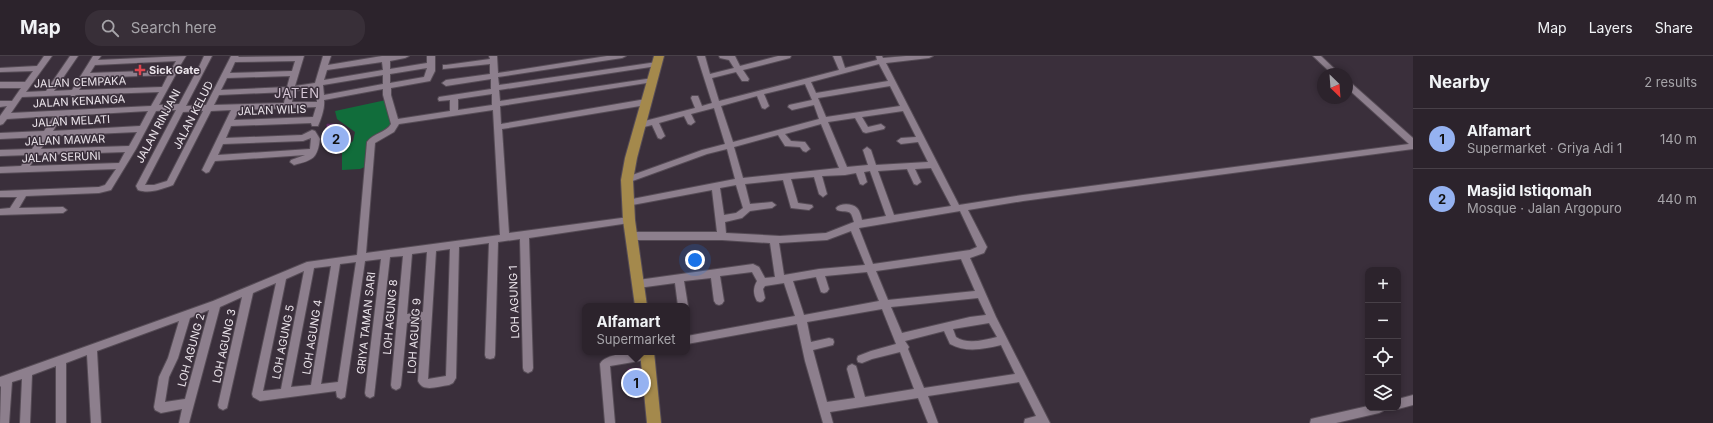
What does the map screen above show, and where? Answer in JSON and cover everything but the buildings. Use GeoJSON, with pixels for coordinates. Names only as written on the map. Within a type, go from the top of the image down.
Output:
{"type":"FeatureCollection","features":[{"type":"Feature","properties":{"kind":"main road"},"geometry":{"type":"LineString","coordinates":[[641,303],[629,220],[626,180],[658,60]]}},
{"type":"Feature","properties":{"kind":"main road"},"geometry":{"type":"LineString","coordinates":[[647,355],[654,423]]}},
{"type":"Feature","properties":{"kind":"street"},"geometry":{"type":"LineString","coordinates":[[2,119],[48,56]]}},
{"type":"Feature","properties":{"kind":"street"},"geometry":{"type":"LineString","coordinates":[[48,94],[74,56]]}},
{"type":"Feature","properties":{"kind":"street","name":"JALAN RINJANI"},"geometry":{"type":"LineString","coordinates":[[170,184],[149,189],[141,188],[140,186],[208,56]]}},
{"type":"Feature","properties":{"kind":"street"},"geometry":{"type":"LineString","coordinates":[[220,141],[303,138],[312,133],[317,120],[320,101],[319,84],[327,56]]}},
{"type":"Feature","properties":{"kind":"street"},"geometry":{"type":"LineString","coordinates":[[324,68],[405,56]]}},
{"type":"Feature","properties":{"kind":"street"},"geometry":{"type":"LineString","coordinates":[[217,93],[290,89],[431,65],[431,56]]}},
{"type":"Feature","properties":{"kind":"street"},"geometry":{"type":"LineString","coordinates":[[446,83],[622,56]]}},
{"type":"Feature","properties":{"kind":"street"},"geometry":{"type":"LineString","coordinates":[[701,56],[730,146],[747,208]]}},
{"type":"Feature","properties":{"kind":"street"},"geometry":{"type":"LineString","coordinates":[[723,56],[731,57],[745,79]]}},
{"type":"Feature","properties":{"kind":"street"},"geometry":{"type":"LineString","coordinates":[[837,56],[843,71]]}},
{"type":"Feature","properties":{"kind":"street"},"geometry":{"type":"LineString","coordinates":[[640,125],[843,71],[879,59],[929,56]]}},
{"type":"Feature","properties":{"kind":"street"},"geometry":{"type":"LineString","coordinates":[[1317,56],[1330,68]]}},
{"type":"Feature","properties":{"kind":"street"},"geometry":{"type":"LineString","coordinates":[[0,194],[103,190],[110,186],[182,57],[95,59],[73,94]]}},
{"type":"Feature","properties":{"kind":"street"},"geometry":{"type":"LineString","coordinates":[[234,58],[300,57],[290,89],[288,105]]}},
{"type":"Feature","properties":{"kind":"street"},"geometry":{"type":"LineString","coordinates":[[707,77],[781,57]]}},
{"type":"Feature","properties":{"kind":"street","name":"JALAN KELUD"},"geometry":{"type":"LineString","coordinates":[[170,184],[234,58]]}},
{"type":"Feature","properties":{"kind":"street"},"geometry":{"type":"LineString","coordinates":[[386,58],[388,95],[395,122],[454,114],[555,95],[653,80]]}},
{"type":"Feature","properties":{"kind":"street"},"geometry":{"type":"LineString","coordinates":[[446,67],[493,59],[505,238]]}},
{"type":"Feature","properties":{"kind":"street"},"geometry":{"type":"LineString","coordinates":[[760,298],[758,289],[759,285],[763,282],[819,273],[870,268],[964,255],[978,252],[982,247],[934,165],[906,108],[879,59]]}},
{"type":"Feature","properties":{"kind":"street"},"geometry":{"type":"LineString","coordinates":[[442,99],[605,72],[658,60]]}},
{"type":"Feature","properties":{"kind":"street","name":"JALAN KENANGA"},"geometry":{"type":"LineString","coordinates":[[2,119],[154,108],[209,109],[288,105],[388,95],[427,79],[431,65]]}},
{"type":"Feature","properties":{"kind":"street"},"geometry":{"type":"LineString","coordinates":[[0,70],[39,68]]}},
{"type":"Feature","properties":{"kind":"street"},"geometry":{"type":"LineString","coordinates":[[84,76],[200,71]]}},
{"type":"Feature","properties":{"kind":"street"},"geometry":{"type":"LineString","coordinates":[[605,72],[608,87]]}},
{"type":"Feature","properties":{"kind":"street"},"geometry":{"type":"LineString","coordinates":[[225,76],[295,73]]}},
{"type":"Feature","properties":{"kind":"street"},"geometry":{"type":"LineString","coordinates":[[552,80],[555,95]]}},
{"type":"Feature","properties":{"kind":"street"},"geometry":{"type":"LineString","coordinates":[[808,80],[845,172]]}},
{"type":"Feature","properties":{"kind":"street"},"geometry":{"type":"LineString","coordinates":[[792,107],[815,99],[892,83]]}},
{"type":"Feature","properties":{"kind":"street"},"geometry":{"type":"LineString","coordinates":[[0,85],[27,84]]}},
{"type":"Feature","properties":{"kind":"street","name":"JALAN CEMPAKA"},"geometry":{"type":"LineString","coordinates":[[19,95],[73,94],[164,89]]}},
{"type":"Feature","properties":{"kind":"street"},"geometry":{"type":"LineString","coordinates":[[1353,89],[1413,144]]}},
{"type":"Feature","properties":{"kind":"street"},"geometry":{"type":"LineString","coordinates":[[760,93],[765,106]]}},
{"type":"Feature","properties":{"kind":"street"},"geometry":{"type":"LineString","coordinates":[[454,97],[454,114]]}},
{"type":"Feature","properties":{"kind":"street"},"geometry":{"type":"LineString","coordinates":[[695,98],[700,109]]}},
{"type":"Feature","properties":{"kind":"street"},"geometry":{"type":"LineString","coordinates":[[498,127],[646,102]]}},
{"type":"Feature","properties":{"kind":"street"},"geometry":{"type":"LineString","coordinates":[[0,104],[14,103]]}},
{"type":"Feature","properties":{"kind":"street"},"geometry":{"type":"LineString","coordinates":[[206,170],[236,108]]}},
{"type":"Feature","properties":{"kind":"street"},"geometry":{"type":"LineString","coordinates":[[626,180],[680,160],[825,120],[906,108]]}},
{"type":"Feature","properties":{"kind":"street"},"geometry":{"type":"LineString","coordinates":[[686,113],[691,122]]}},
{"type":"Feature","properties":{"kind":"street"},"geometry":{"type":"LineString","coordinates":[[24,169],[59,114]]}},
{"type":"Feature","properties":{"kind":"street"},"geometry":{"type":"LineString","coordinates":[[857,115],[866,130],[881,127]]}},
{"type":"Feature","properties":{"kind":"street","name":"JALAN WILIS"},"geometry":{"type":"LineString","coordinates":[[229,123],[317,120]]}},
{"type":"Feature","properties":{"kind":"street"},"geometry":{"type":"LineString","coordinates":[[654,121],[662,136]]}},
{"type":"Feature","properties":{"kind":"street","name":"LOH AGUNG 4"},"geometry":{"type":"LineString","coordinates":[[336,262],[315,389],[342,390],[361,259],[371,142],[375,137],[390,132],[394,128],[395,122]]}},
{"type":"Feature","properties":{"kind":"street","name":"JALAN MELATI"},"geometry":{"type":"LineString","coordinates":[[0,136],[142,129]]}},
{"type":"Feature","properties":{"kind":"street"},"geometry":{"type":"LineString","coordinates":[[780,132],[787,144],[802,144],[806,149]]}},
{"type":"Feature","properties":{"kind":"street"},"geometry":{"type":"LineString","coordinates":[[294,162],[306,159],[314,152],[316,139],[312,133]]}},
{"type":"Feature","properties":{"kind":"street"},"geometry":{"type":"LineString","coordinates":[[901,141],[922,139]]}},
{"type":"Feature","properties":{"kind":"street"},"geometry":{"type":"LineString","coordinates":[[632,236],[722,236],[774,239],[827,236],[856,225],[960,208],[1413,144]]}},
{"type":"Feature","properties":{"kind":"street","name":"JALAN MAWAR"},"geometry":{"type":"LineString","coordinates":[[0,154],[36,151],[132,148]]}},
{"type":"Feature","properties":{"kind":"street"},"geometry":{"type":"LineString","coordinates":[[867,150],[891,219]]}},
{"type":"Feature","properties":{"kind":"street"},"geometry":{"type":"LineString","coordinates":[[212,158],[314,152]]}},
{"type":"Feature","properties":{"kind":"street"},"geometry":{"type":"LineString","coordinates":[[627,203],[740,181],[845,172],[873,168],[934,165]]}},
{"type":"Feature","properties":{"kind":"street","name":"JALAN SERUNI"},"geometry":{"type":"LineString","coordinates":[[0,170],[122,166]]}},
{"type":"Feature","properties":{"kind":"street"},"geometry":{"type":"LineString","coordinates":[[910,166],[917,182]]}},
{"type":"Feature","properties":{"kind":"street"},"geometry":{"type":"LineString","coordinates":[[859,170],[862,182]]}},
{"type":"Feature","properties":{"kind":"street"},"geometry":{"type":"LineString","coordinates":[[817,174],[823,194]]}},
{"type":"Feature","properties":{"kind":"street"},"geometry":{"type":"LineString","coordinates":[[786,176],[794,206],[809,207]]}},
{"type":"Feature","properties":{"kind":"street"},"geometry":{"type":"LineString","coordinates":[[716,186],[722,236]]}},
{"type":"Feature","properties":{"kind":"street"},"geometry":{"type":"LineString","coordinates":[[12,212],[24,193]]}},
{"type":"Feature","properties":{"kind":"street"},"geometry":{"type":"LineString","coordinates":[[720,219],[734,217],[745,212],[747,208],[772,205]]}},
{"type":"Feature","properties":{"kind":"street"},"geometry":{"type":"LineString","coordinates":[[840,208],[851,207],[854,209],[856,225],[870,268],[904,348],[933,423]]}},
{"type":"Feature","properties":{"kind":"street"},"geometry":{"type":"LineString","coordinates":[[0,212],[63,210]]}},
{"type":"Feature","properties":{"kind":"street"},"geometry":{"type":"LineString","coordinates":[[4,423],[4,380],[248,292],[310,265],[455,246],[629,220]]}},
{"type":"Feature","properties":{"kind":"street","name":"LOH AGUNG 1"},"geometry":{"type":"LineString","coordinates":[[524,236],[528,368]]}},
{"type":"Feature","properties":{"kind":"street"},"geometry":{"type":"LineString","coordinates":[[774,239],[784,279],[801,319],[807,347],[828,423]]}},
{"type":"Feature","properties":{"kind":"street"},"geometry":{"type":"LineString","coordinates":[[490,355],[494,240]]}},
{"type":"Feature","properties":{"kind":"street","name":"LOH AGUNG 9"},"geometry":{"type":"LineString","coordinates":[[432,249],[423,381],[426,384],[449,380],[451,378],[455,246]]}},
{"type":"Feature","properties":{"kind":"street","name":"LOH AGUNG 8"},"geometry":{"type":"LineString","coordinates":[[396,385],[408,252]]}},
{"type":"Feature","properties":{"kind":"street","name":"GRIYA TAMAN SARI"},"geometry":{"type":"LineString","coordinates":[[370,393],[386,255]]}},
{"type":"Feature","properties":{"kind":"street"},"geometry":{"type":"LineString","coordinates":[[964,255],[992,318],[1044,421],[1029,423]]}},
{"type":"Feature","properties":{"kind":"street","name":"LOH AGUNG 5"},"geometry":{"type":"LineString","coordinates":[[282,277],[257,394],[260,396],[285,394],[310,265]]}},
{"type":"Feature","properties":{"kind":"street"},"geometry":{"type":"LineString","coordinates":[[638,284],[754,269],[763,282]]}},
{"type":"Feature","properties":{"kind":"street"},"geometry":{"type":"LineString","coordinates":[[715,273],[720,301]]}},
{"type":"Feature","properties":{"kind":"street"},"geometry":{"type":"LineString","coordinates":[[819,273],[824,289]]}},
{"type":"Feature","properties":{"kind":"street"},"geometry":{"type":"LineString","coordinates":[[679,278],[683,303]]}},
{"type":"Feature","properties":{"kind":"street","name":"LOH AGUNG 3"},"geometry":{"type":"LineString","coordinates":[[223,405],[248,292]]}},
{"type":"Feature","properties":{"kind":"street"},"geometry":{"type":"LineString","coordinates":[[690,339],[886,304],[982,294]]}},
{"type":"Feature","properties":{"kind":"street","name":"LOH AGUNG 2"},"geometry":{"type":"LineString","coordinates":[[184,422],[216,304]]}},
{"type":"Feature","properties":{"kind":"street","name":"LOH AGUNG 2"},"geometry":{"type":"LineString","coordinates":[[186,315],[173,358],[164,377],[159,407],[161,408],[190,403]]}},
{"type":"Feature","properties":{"kind":"street"},"geometry":{"type":"LineString","coordinates":[[403,319],[427,315]]}},
{"type":"Feature","properties":{"kind":"street"},"geometry":{"type":"LineString","coordinates":[[899,338],[992,318]]}},
{"type":"Feature","properties":{"kind":"street"},"geometry":{"type":"LineString","coordinates":[[948,327],[952,340],[958,343],[978,345],[1003,340]]}},
{"type":"Feature","properties":{"kind":"street"},"geometry":{"type":"LineString","coordinates":[[807,347],[829,342]]}},
{"type":"Feature","properties":{"kind":"street"},"geometry":{"type":"LineString","coordinates":[[862,359],[871,354],[904,348]]}},
{"type":"Feature","properties":{"kind":"street"},"geometry":{"type":"LineString","coordinates":[[92,349],[96,423]]}},
{"type":"Feature","properties":{"kind":"street"},"geometry":{"type":"LineString","coordinates":[[610,423],[606,362],[642,355]]}},
{"type":"Feature","properties":{"kind":"street"},"geometry":{"type":"LineString","coordinates":[[61,360],[62,423]]}},
{"type":"Feature","properties":{"kind":"street"},"geometry":{"type":"LineString","coordinates":[[852,369],[862,402]]}},
{"type":"Feature","properties":{"kind":"street"},"geometry":{"type":"LineString","coordinates":[[25,423],[27,372]]}},
{"type":"Feature","properties":{"kind":"street"},"geometry":{"type":"LineString","coordinates":[[823,408],[1022,377]]}},
{"type":"Feature","properties":{"kind":"street"},"geometry":{"type":"LineString","coordinates":[[285,394],[315,389]]}},
{"type":"Feature","properties":{"kind":"street"},"geometry":{"type":"LineString","coordinates":[[1401,403],[1413,400]]}},
{"type":"Feature","properties":{"kind":"street"},"geometry":{"type":"LineString","coordinates":[[1315,423],[1366,411]]}},
{"type":"Feature","properties":{"kind":"green space"},"geometry":{"type":"Polygon","coordinates":[[[386,100],[392,122],[391,127],[371,138],[369,143],[367,166],[360,169],[342,170],[342,151],[353,141],[355,132],[337,119],[335,111],[386,100]]]}},
{"type":"Feature","properties":{"kind":"place","name":"Sick Gate"},"geometry":{"type":"Point","coordinates":[140,70]}},
{"type":"Feature","properties":{"kind":"place","name":"Masjid Istiqomah"},"geometry":{"type":"Point","coordinates":[336,139]}},
{"type":"Feature","properties":{"kind":"place","name":"Alfamart"},"geometry":{"type":"Point","coordinates":[636,383]}},
{"type":"Feature","properties":{"kind":"district","name":"JATEN"},"geometry":{"type":"Point","coordinates":[297,93]}}]}
